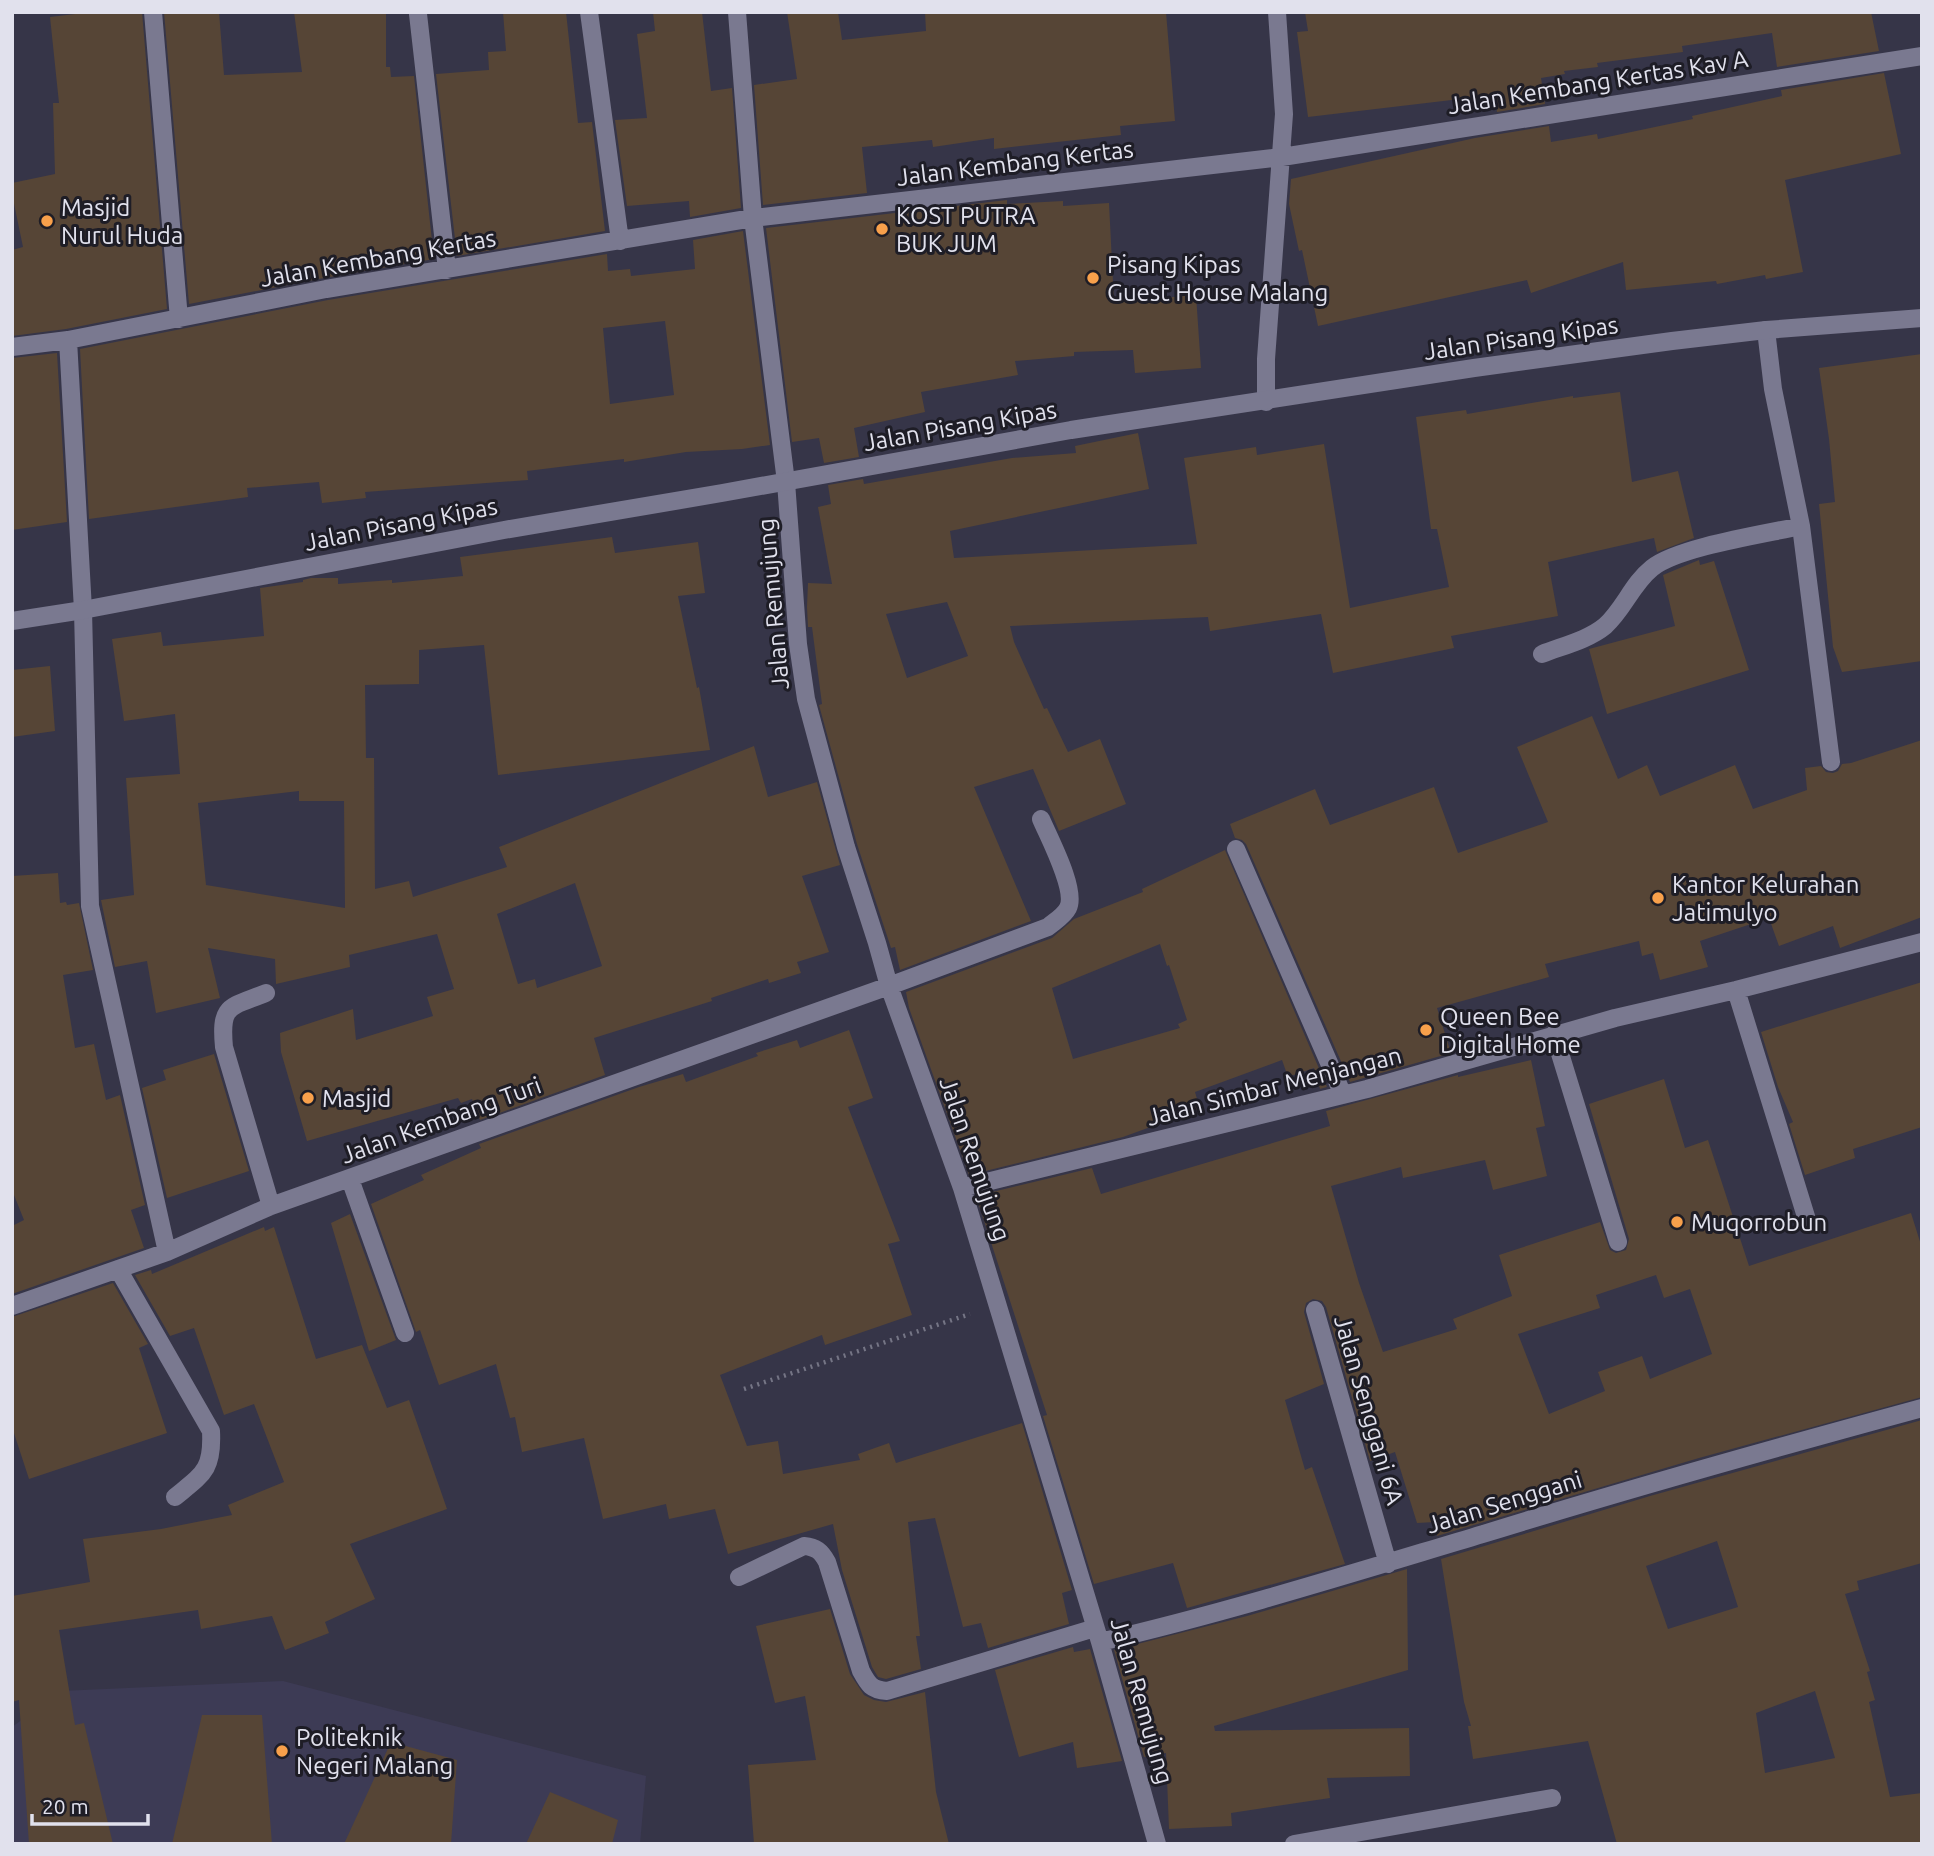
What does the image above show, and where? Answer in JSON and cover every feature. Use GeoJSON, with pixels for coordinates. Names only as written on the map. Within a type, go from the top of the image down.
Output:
{"type":"FeatureCollection","features":[{"type":"Feature","properties":{"kind":"street"},"geometry":{"type":"LineString","coordinates":[[153,12],[179,319]]}},
{"type":"Feature","properties":{"kind":"street"},"geometry":{"type":"LineString","coordinates":[[589,12],[620,241]]}},
{"type":"Feature","properties":{"kind":"street"},"geometry":{"type":"LineString","coordinates":[[737,12],[753,218],[786,482]]}},
{"type":"Feature","properties":{"kind":"street"},"geometry":{"type":"LineString","coordinates":[[1266,402],[1266,359],[1284,114],[1277,12]]}},
{"type":"Feature","properties":{"kind":"street"},"geometry":{"type":"LineString","coordinates":[[418,14],[447,270]]}},
{"type":"Feature","properties":{"kind":"street","name":"Jalan Kembang Kertas Kav A"},"geometry":{"type":"LineString","coordinates":[[1282,157],[1922,56]]}},
{"type":"Feature","properties":{"kind":"street","name":"Jalan Kembang Kertas"},"geometry":{"type":"LineString","coordinates":[[12,347],[68,340],[326,289],[753,218],[1282,157]]}},
{"type":"Feature","properties":{"kind":"street","name":"Jalan Pisang Kipas"},"geometry":{"type":"LineString","coordinates":[[12,621],[83,610],[491,532],[1071,430],[1487,367],[1766,330],[1922,318]]}},
{"type":"Feature","properties":{"kind":"street"},"geometry":{"type":"LineString","coordinates":[[1766,330],[1773,389],[1801,526],[1831,762]]}},
{"type":"Feature","properties":{"kind":"street"},"geometry":{"type":"LineString","coordinates":[[68,340],[83,610],[90,906],[167,1252]]}},
{"type":"Feature","properties":{"kind":"street","name":"Jalan Remujung"},"geometry":{"type":"LineString","coordinates":[[786,482],[798,644],[807,699],[846,847],[889,986],[962,1188],[1157,1844]]}},
{"type":"Feature","properties":{"kind":"street"},"geometry":{"type":"LineString","coordinates":[[1542,654],[1592,635],[1606,624],[1636,583],[1654,566],[1676,556],[1801,526]]}},
{"type":"Feature","properties":{"kind":"street","name":"Jalan Kembang Turi"},"geometry":{"type":"LineString","coordinates":[[12,1306],[167,1252],[271,1206],[1048,927],[1069,907],[1070,892],[1041,819]]}},
{"type":"Feature","properties":{"kind":"street"},"geometry":{"type":"LineString","coordinates":[[1236,849],[1342,1095]]}},
{"type":"Feature","properties":{"kind":"street","name":"Jalan Simbar Menjangan"},"geometry":{"type":"LineString","coordinates":[[962,1188],[1342,1095],[1475,1059],[1554,1034],[1922,942]]}},
{"type":"Feature","properties":{"kind":"street"},"geometry":{"type":"LineString","coordinates":[[1736,990],[1808,1223]]}},
{"type":"Feature","properties":{"kind":"street"},"geometry":{"type":"LineString","coordinates":[[266,993],[232,1007],[222,1021],[224,1047],[271,1206]]}},
{"type":"Feature","properties":{"kind":"street"},"geometry":{"type":"LineString","coordinates":[[1554,1034],[1618,1242]]}},
{"type":"Feature","properties":{"kind":"street"},"geometry":{"type":"LineString","coordinates":[[350,1179],[405,1333]]}},
{"type":"Feature","properties":{"kind":"street"},"geometry":{"type":"LineString","coordinates":[[118,1269],[211,1431],[212,1452],[204,1474],[175,1497]]}},
{"type":"Feature","properties":{"kind":"street","name":"Jalan Senggani 6A"},"geometry":{"type":"LineString","coordinates":[[1315,1310],[1388,1564]]}},
{"type":"Feature","properties":{"kind":"street","name":"Jalan Senggani"},"geometry":{"type":"LineString","coordinates":[[739,1577],[804,1546],[821,1551],[827,1562],[861,1671],[868,1684],[876,1690],[887,1691],[1097,1635],[1154,1630],[1388,1564],[1720,1463],[1922,1408]]}},
{"type":"Feature","properties":{"kind":"street"},"geometry":{"type":"LineString","coordinates":[[1294,1844],[1552,1798]]}},
{"type":"Feature","properties":{"kind":"path"},"geometry":{"type":"LineString","coordinates":[[744,1389],[997,1305]]}},
{"type":"Feature","properties":{"kind":"shaded area","name":"Politeknik Negeri Malang"},"geometry":{"type":"Polygon","coordinates":[[[283,1681],[646,1776],[640,1844],[12,1844],[12,1727],[61,1691],[283,1681]]]}},
{"type":"Feature","properties":{"kind":"building"},"geometry":{"type":"Polygon","coordinates":[[[92,12],[142,12],[167,309],[66,329],[12,336],[12,250],[23,247],[12,183],[55,174],[53,103],[59,103],[50,17],[92,12]]]}},
{"type":"Feature","properties":{"kind":"building"},"geometry":{"type":"Polygon","coordinates":[[[164,12],[219,12],[224,75],[302,72],[294,12],[386,14],[386,67],[390,67],[391,77],[414,76],[434,259],[189,304],[164,12]]]}},
{"type":"Feature","properties":{"kind":"building"},"geometry":{"type":"Polygon","coordinates":[[[503,12],[566,12],[578,123],[592,122],[605,231],[457,256],[436,74],[489,70],[488,52],[506,51],[503,12]]]}},
{"type":"Feature","properties":{"kind":"building"},"geometry":{"type":"Polygon","coordinates":[[[653,12],[702,12],[711,91],[732,88],[741,208],[690,217],[689,201],[627,206],[615,120],[647,118],[637,34],[655,31],[653,12]]]}},
{"type":"Feature","properties":{"kind":"building"},"geometry":{"type":"Polygon","coordinates":[[[787,12],[838,12],[842,40],[926,31],[925,12],[1166,12],[1175,121],[1120,126],[1121,135],[994,149],[994,138],[933,147],[932,140],[862,147],[867,193],[763,205],[754,85],[797,79],[787,12]]]}},
{"type":"Feature","properties":{"kind":"building"},"geometry":{"type":"Polygon","coordinates":[[[1305,12],[1871,12],[1879,51],[1777,67],[1772,33],[1682,46],[1683,52],[1597,63],[1598,67],[1564,71],[1565,74],[1541,78],[1545,104],[1497,112],[1494,95],[1308,117],[1297,32],[1308,31],[1305,12]]]}},
{"type":"Feature","properties":{"kind":"building"},"geometry":{"type":"Polygon","coordinates":[[[1884,73],[1901,154],[1785,180],[1803,272],[1766,279],[1765,275],[1717,284],[1716,281],[1626,290],[1623,262],[1531,293],[1527,280],[1318,326],[1289,204],[1291,179],[1475,138],[1549,126],[1551,142],[1597,134],[1598,139],[1693,119],[1692,116],[1782,96],[1781,90],[1884,73]]]}},
{"type":"Feature","properties":{"kind":"building"},"geometry":{"type":"Polygon","coordinates":[[[1007,200],[1007,204],[1063,201],[1063,206],[1109,203],[1114,302],[1196,295],[1201,368],[1135,373],[1133,350],[1074,352],[1074,356],[1015,361],[1018,375],[921,392],[925,412],[854,428],[859,457],[824,463],[819,438],[792,442],[766,228],[1007,200]]]}},
{"type":"Feature","properties":{"kind":"building"},"geometry":{"type":"Polygon","coordinates":[[[743,231],[770,445],[527,471],[528,480],[365,492],[366,498],[322,503],[319,482],[247,488],[248,497],[89,519],[80,349],[328,300],[607,254],[608,271],[630,269],[631,276],[695,269],[693,240],[743,231]],[[665,321],[603,328],[610,404],[674,395],[665,321]]]}},
{"type":"Feature","properties":{"kind":"building"},"geometry":{"type":"Polygon","coordinates":[[[57,353],[67,522],[12,530],[12,358],[57,353]]]}},
{"type":"Feature","properties":{"kind":"building"},"geometry":{"type":"Polygon","coordinates":[[[1922,354],[1922,661],[1842,672],[1833,647],[1819,504],[1835,502],[1819,368],[1922,354]]]}},
{"type":"Feature","properties":{"kind":"building"},"geometry":{"type":"Polygon","coordinates":[[[1620,392],[1632,482],[1678,471],[1694,538],[1657,552],[1654,538],[1548,562],[1558,616],[1451,636],[1454,648],[1333,673],[1321,614],[1210,631],[1208,617],[1010,626],[1014,642],[1044,709],[1047,708],[1068,752],[1100,739],[1126,804],[1059,831],[1033,769],[974,787],[1031,921],[900,970],[895,947],[891,948],[857,844],[819,705],[822,704],[807,607],[808,583],[832,584],[818,507],[831,504],[828,485],[863,479],[864,484],[1012,458],[1076,453],[1075,446],[1138,433],[1149,489],[950,531],[954,558],[1197,544],[1184,458],[1256,447],[1257,455],[1324,444],[1350,608],[1449,587],[1437,529],[1431,529],[1416,417],[1466,410],[1467,414],[1620,392]],[[947,602],[886,614],[907,678],[968,656],[947,602]]]}},
{"type":"Feature","properties":{"kind":"building"},"geometry":{"type":"Polygon","coordinates":[[[612,537],[615,553],[698,542],[705,593],[678,596],[710,750],[498,775],[484,645],[419,650],[419,684],[365,685],[366,758],[374,758],[375,889],[409,881],[413,897],[507,867],[499,847],[754,746],[768,797],[817,782],[840,865],[802,876],[829,952],[797,962],[801,973],[769,983],[768,979],[711,998],[712,1001],[594,1038],[605,1075],[480,1120],[472,1099],[461,1103],[458,1098],[307,1141],[281,1052],[280,1033],[353,1009],[356,1040],[433,1016],[427,997],[454,989],[437,934],[349,955],[350,967],[276,984],[275,959],[208,948],[220,998],[156,1013],[147,961],[115,967],[101,900],[134,895],[126,778],[180,774],[175,714],[124,721],[112,639],[161,632],[163,646],[264,636],[260,588],[303,582],[311,578],[338,578],[338,584],[392,580],[392,583],[463,576],[460,557],[612,537]],[[299,791],[198,803],[206,885],[345,908],[344,801],[299,801],[299,791]],[[575,883],[497,914],[518,984],[535,979],[537,988],[602,966],[575,883]]]}},
{"type":"Feature","properties":{"kind":"building"},"geometry":{"type":"Polygon","coordinates":[[[1699,560],[1700,565],[1714,561],[1749,670],[1607,714],[1589,649],[1675,626],[1663,575],[1699,560]]]}},
{"type":"Feature","properties":{"kind":"building"},"geometry":{"type":"Polygon","coordinates":[[[50,666],[55,731],[12,737],[12,670],[50,666]]]}},
{"type":"Feature","properties":{"kind":"building"},"geometry":{"type":"Polygon","coordinates":[[[1592,716],[1618,779],[1647,765],[1660,796],[1735,765],[1753,809],[1807,790],[1805,768],[1821,766],[1826,772],[1833,773],[1838,771],[1842,764],[1922,740],[1922,917],[1840,948],[1833,926],[1779,946],[1769,918],[1700,941],[1708,967],[1660,980],[1653,953],[1642,956],[1639,941],[1545,964],[1549,977],[1437,1008],[1451,1053],[1350,1082],[1246,844],[1235,838],[1230,824],[1315,789],[1330,825],[1434,787],[1458,853],[1548,822],[1517,747],[1592,716]]]}},
{"type":"Feature","properties":{"kind":"building"},"geometry":{"type":"Polygon","coordinates":[[[1225,850],[1327,1087],[1320,1089],[1314,1068],[1288,1077],[1282,1060],[1195,1092],[1200,1109],[1123,1137],[969,1175],[909,1008],[906,992],[1052,938],[1074,919],[1143,892],[1142,889],[1225,850]],[[1160,944],[1052,988],[1073,1059],[1180,1028],[1178,1024],[1187,1020],[1169,965],[1167,966],[1160,944]]]}},
{"type":"Feature","properties":{"kind":"building"},"geometry":{"type":"Polygon","coordinates":[[[58,873],[60,903],[79,903],[93,970],[63,975],[75,1048],[94,1044],[106,1100],[120,1095],[145,1205],[131,1210],[144,1248],[12,1294],[12,1226],[24,1220],[12,1190],[12,876],[58,873]]]}},
{"type":"Feature","properties":{"kind":"building"},"geometry":{"type":"Polygon","coordinates":[[[1922,982],[1922,1127],[1853,1149],[1855,1158],[1805,1175],[1789,1124],[1793,1122],[1778,1087],[1761,1032],[1922,982]]]}},
{"type":"Feature","properties":{"kind":"building"},"geometry":{"type":"Polygon","coordinates":[[[849,1030],[873,1098],[848,1107],[900,1241],[888,1244],[912,1315],[825,1345],[822,1335],[720,1375],[747,1446],[778,1441],[783,1474],[860,1460],[858,1454],[889,1443],[896,1463],[1022,1423],[1072,1590],[1062,1593],[1069,1624],[988,1648],[981,1623],[963,1627],[935,1518],[908,1522],[921,1669],[886,1679],[878,1677],[872,1667],[842,1570],[833,1524],[728,1554],[715,1509],[669,1519],[666,1504],[603,1519],[584,1438],[522,1452],[515,1417],[510,1418],[496,1364],[439,1385],[420,1330],[416,1332],[371,1204],[424,1180],[421,1175],[481,1148],[479,1144],[639,1087],[683,1074],[686,1082],[758,1056],[756,1053],[797,1040],[800,1048],[849,1030]]]}},
{"type":"Feature","properties":{"kind":"building"},"geometry":{"type":"Polygon","coordinates":[[[214,1054],[249,1171],[167,1198],[142,1088],[166,1080],[163,1070],[214,1054]]]}},
{"type":"Feature","properties":{"kind":"building"},"geometry":{"type":"Polygon","coordinates":[[[1531,1060],[1545,1126],[1536,1128],[1547,1176],[1493,1190],[1485,1160],[1403,1178],[1401,1167],[1331,1186],[1359,1283],[1383,1352],[1457,1329],[1453,1319],[1512,1296],[1499,1255],[1600,1222],[1610,1250],[1616,1253],[1626,1250],[1629,1239],[1589,1104],[1664,1079],[1685,1148],[1708,1140],[1749,1266],[1911,1213],[1922,1248],[1922,1397],[1699,1458],[1437,1536],[1435,1522],[1417,1523],[1395,1452],[1370,1461],[1326,1307],[1322,1301],[1313,1299],[1306,1303],[1304,1312],[1324,1384],[1285,1400],[1305,1470],[1312,1467],[1345,1564],[1187,1608],[1173,1563],[1094,1584],[1043,1416],[1047,1415],[976,1196],[1092,1168],[1101,1194],[1330,1126],[1326,1111],[1531,1060]],[[1656,1275],[1596,1295],[1600,1308],[1518,1334],[1549,1414],[1605,1391],[1598,1372],[1642,1356],[1650,1379],[1712,1354],[1690,1289],[1664,1298],[1656,1275]]]}},
{"type":"Feature","properties":{"kind":"building"},"geometry":{"type":"Polygon","coordinates":[[[350,1214],[396,1340],[369,1351],[331,1223],[350,1214]]]}},
{"type":"Feature","properties":{"kind":"building"},"geometry":{"type":"Polygon","coordinates":[[[264,1227],[265,1231],[274,1227],[316,1359],[362,1345],[387,1408],[409,1400],[447,1509],[350,1544],[375,1599],[325,1622],[329,1633],[285,1650],[272,1616],[201,1629],[198,1610],[59,1630],[75,1725],[84,1723],[113,1844],[29,1844],[19,1700],[12,1702],[12,1596],[90,1582],[83,1539],[161,1529],[232,1515],[228,1505],[284,1482],[254,1404],[224,1415],[194,1328],[170,1336],[135,1275],[151,1270],[152,1274],[264,1227]]]}},
{"type":"Feature","properties":{"kind":"building"},"geometry":{"type":"Polygon","coordinates":[[[113,1283],[148,1344],[139,1348],[167,1433],[29,1479],[12,1427],[12,1317],[113,1283]]]}},
{"type":"Feature","properties":{"kind":"building"},"geometry":{"type":"Polygon","coordinates":[[[1922,1420],[1922,1563],[1857,1581],[1859,1590],[1845,1594],[1870,1671],[1867,1672],[1875,1700],[1869,1702],[1890,1797],[1922,1793],[1922,1844],[1617,1844],[1588,1741],[1473,1759],[1468,1726],[1471,1726],[1464,1702],[1441,1559],[1650,1496],[1922,1420]],[[1717,1541],[1646,1566],[1668,1629],[1738,1607],[1717,1541]],[[1815,1691],[1756,1713],[1765,1773],[1835,1758],[1815,1691]]]}},
{"type":"Feature","properties":{"kind":"building"},"geometry":{"type":"Polygon","coordinates":[[[1407,1569],[1408,1670],[1214,1726],[1215,1731],[1409,1728],[1410,1776],[1327,1778],[1330,1798],[1231,1813],[1232,1826],[1169,1829],[1166,1753],[1144,1757],[1114,1650],[1247,1616],[1407,1569]]]}},
{"type":"Feature","properties":{"kind":"building"},"geometry":{"type":"Polygon","coordinates":[[[830,1609],[850,1674],[864,1695],[886,1702],[925,1692],[936,1792],[949,1844],[754,1844],[748,1765],[816,1760],[805,1696],[775,1703],[756,1626],[830,1609]]]}},
{"type":"Feature","properties":{"kind":"building"},"geometry":{"type":"Polygon","coordinates":[[[1073,1647],[1074,1652],[1090,1649],[1122,1761],[1077,1768],[1073,1742],[1019,1757],[995,1670],[1073,1647]]]}},
{"type":"Feature","properties":{"kind":"building"},"geometry":{"type":"Polygon","coordinates":[[[202,1715],[262,1715],[272,1844],[172,1844],[202,1715]]]}},
{"type":"Feature","properties":{"kind":"building"},"geometry":{"type":"Polygon","coordinates":[[[391,1742],[457,1760],[451,1844],[344,1844],[391,1742]]]}},
{"type":"Feature","properties":{"kind":"building"},"geometry":{"type":"Polygon","coordinates":[[[550,1792],[618,1820],[612,1844],[526,1844],[550,1792]]]}},
{"type":"Feature","properties":{"kind":"place","name":"Masjid Nurul Huda"},"geometry":{"type":"Point","coordinates":[47,221]}},
{"type":"Feature","properties":{"kind":"place","name":"KOST PUTRA BUK JUM"},"geometry":{"type":"Point","coordinates":[882,229]}},
{"type":"Feature","properties":{"kind":"place","name":"Pisang Kipas Guest House Malang"},"geometry":{"type":"Point","coordinates":[1093,278]}},
{"type":"Feature","properties":{"kind":"place","name":"Kantor Kelurahan Jatimulyo"},"geometry":{"type":"Point","coordinates":[1658,898]}},
{"type":"Feature","properties":{"kind":"place","name":"Queen Bee Digital Home"},"geometry":{"type":"Point","coordinates":[1426,1030]}},
{"type":"Feature","properties":{"kind":"place","name":"Masjid"},"geometry":{"type":"Point","coordinates":[308,1098]}},
{"type":"Feature","properties":{"kind":"place","name":"Muqorrobun"},"geometry":{"type":"Point","coordinates":[1677,1222]}},
{"type":"Feature","properties":{"kind":"place","name":"Politeknik Negeri Malang"},"geometry":{"type":"Point","coordinates":[282,1751]}}]}
